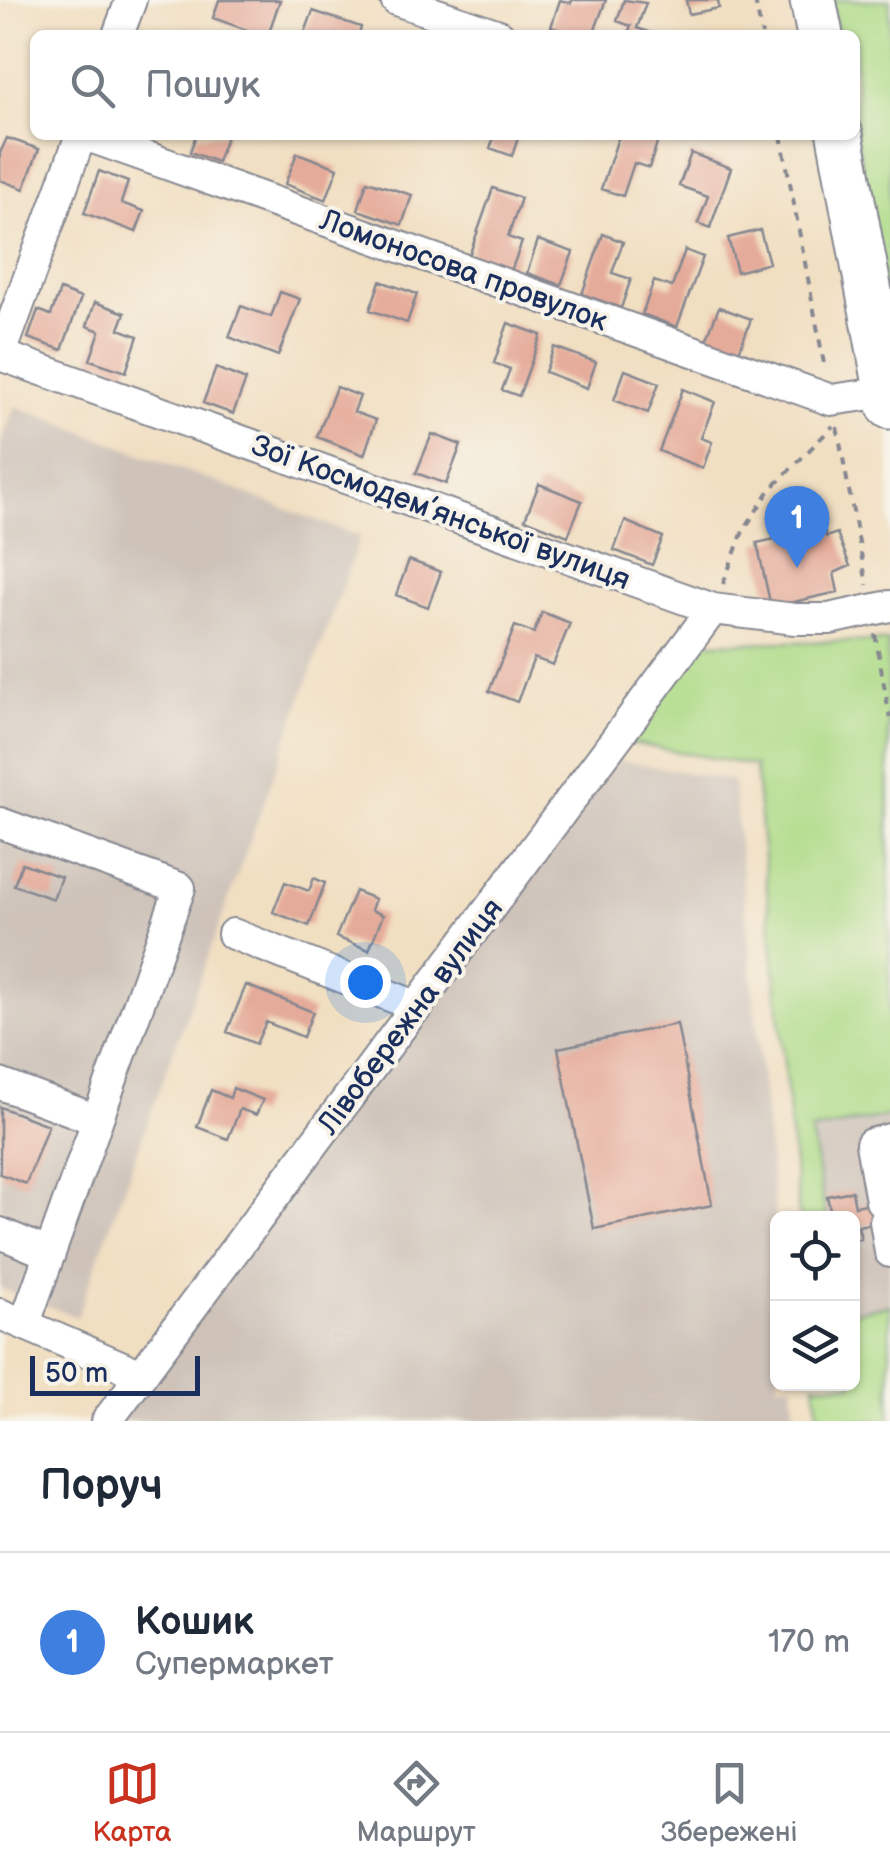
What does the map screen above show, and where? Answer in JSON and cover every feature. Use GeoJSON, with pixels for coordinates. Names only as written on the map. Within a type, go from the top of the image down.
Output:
{"type":"FeatureCollection","features":[{"type":"Feature","properties":{"kind":"highway"},"geometry":{"type":"LineString","coordinates":[[813,0],[819,30]]}},
{"type":"Feature","properties":{"kind":"highway"},"geometry":{"type":"LineString","coordinates":[[841,140],[882,320],[874,399]]}},
{"type":"Feature","properties":{"kind":"street"},"geometry":{"type":"LineString","coordinates":[[120,30],[131,0]]}},
{"type":"Feature","properties":{"kind":"street"},"geometry":{"type":"LineString","coordinates":[[396,0],[484,30]]}},
{"type":"Feature","properties":{"kind":"street"},"geometry":{"type":"LineString","coordinates":[[0,355],[81,140]]}},
{"type":"Feature","properties":{"kind":"street","name":"Ломоносова провулок"},"geometry":{"type":"LineString","coordinates":[[97,140],[830,400],[874,399]]}},
{"type":"Feature","properties":{"kind":"street","name":"Зої Космодем’янської вулиця"},"geometry":{"type":"LineString","coordinates":[[0,355],[713,610],[795,619],[830,618],[880,608]]}},
{"type":"Feature","properties":{"kind":"street","name":"Лівобережна вулиця"},"geometry":{"type":"LineString","coordinates":[[107,1421],[713,610]]}},
{"type":"Feature","properties":{"kind":"street"},"geometry":{"type":"LineString","coordinates":[[0,823],[180,888],[50,1254],[12,1319],[139,1374]]}},
{"type":"Feature","properties":{"kind":"street"},"geometry":{"type":"LineString","coordinates":[[233,934],[418,1006]]}},
{"type":"Feature","properties":{"kind":"street"},"geometry":{"type":"LineString","coordinates":[[0,1084],[97,1120]]}},
{"type":"Feature","properties":{"kind":"street"},"geometry":{"type":"LineString","coordinates":[[880,1142],[883,1211],[890,1252]]}},
{"type":"Feature","properties":{"kind":"street"},"geometry":{"type":"LineString","coordinates":[[0,1233],[50,1254]]}},
{"type":"Feature","properties":{"kind":"path"},"geometry":{"type":"LineString","coordinates":[[755,0],[761,30]]}},
{"type":"Feature","properties":{"kind":"path"},"geometry":{"type":"LineString","coordinates":[[713,610],[743,532],[770,490],[836,423],[874,399]]}},
{"type":"Feature","properties":{"kind":"path"},"geometry":{"type":"LineString","coordinates":[[880,608],[890,718]]}},
{"type":"Feature","properties":{"kind":"shaded area"},"geometry":{"type":"Polygon","coordinates":[[[15,406],[360,537],[77,1317],[0,1288],[0,446],[15,406]]]}},
{"type":"Feature","properties":{"kind":"shaded area"},"geometry":{"type":"Polygon","coordinates":[[[612,759],[733,781],[775,1211],[770,1211],[770,1391],[793,1391],[795,1421],[118,1421],[612,759]]]}},
{"type":"Feature","properties":{"kind":"shaded area"},"geometry":{"type":"Polygon","coordinates":[[[890,1116],[890,1305],[860,1311],[860,1211],[825,1211],[810,1131],[890,1116]]]}},
{"type":"Feature","properties":{"kind":"green space"},"geometry":{"type":"Polygon","coordinates":[[[831,0],[890,0],[890,320],[857,140],[860,140],[860,30],[837,30],[831,0]]]}},
{"type":"Feature","properties":{"kind":"green space"},"geometry":{"type":"Polygon","coordinates":[[[888,641],[890,1116],[811,1131],[825,1211],[798,1211],[755,766],[625,742],[699,643],[888,641]]]}},
{"type":"Feature","properties":{"kind":"green space"},"geometry":{"type":"Polygon","coordinates":[[[890,1305],[890,1421],[819,1421],[816,1391],[860,1391],[860,1311],[890,1305]]]}},
{"type":"Feature","properties":{"kind":"building"},"geometry":{"type":"Polygon","coordinates":[[[219,0],[280,0],[270,30],[247,30],[213,18],[219,0]]]}},
{"type":"Feature","properties":{"kind":"building"},"geometry":{"type":"Polygon","coordinates":[[[560,0],[606,0],[595,30],[551,27],[560,0]]]}},
{"type":"Feature","properties":{"kind":"building"},"geometry":{"type":"Polygon","coordinates":[[[624,0],[646,3],[637,28],[642,30],[629,30],[631,26],[617,21],[624,0]]]}},
{"type":"Feature","properties":{"kind":"building"},"geometry":{"type":"Polygon","coordinates":[[[686,0],[718,0],[719,8],[689,14],[686,0]]]}},
{"type":"Feature","properties":{"kind":"building"},"geometry":{"type":"Polygon","coordinates":[[[313,11],[361,27],[360,30],[306,30],[313,11]]]}},
{"type":"Feature","properties":{"kind":"building"},"geometry":{"type":"Polygon","coordinates":[[[7,138],[39,149],[24,189],[0,180],[0,153],[7,138]]]}},
{"type":"Feature","properties":{"kind":"building"},"geometry":{"type":"Polygon","coordinates":[[[194,140],[225,140],[217,162],[190,152],[194,140]]]}},
{"type":"Feature","properties":{"kind":"building"},"geometry":{"type":"Polygon","coordinates":[[[493,140],[517,140],[512,156],[490,148],[493,140]]]}},
{"type":"Feature","properties":{"kind":"building"},"geometry":{"type":"Polygon","coordinates":[[[617,140],[658,140],[649,168],[634,163],[623,196],[601,189],[617,140]]]}},
{"type":"Feature","properties":{"kind":"building"},"geometry":{"type":"Polygon","coordinates":[[[297,153],[338,168],[326,200],[285,184],[297,153]]]}},
{"type":"Feature","properties":{"kind":"building"},"geometry":{"type":"Polygon","coordinates":[[[691,153],[731,168],[710,228],[698,223],[708,196],[679,186],[691,153]]]}},
{"type":"Feature","properties":{"kind":"building"},"geometry":{"type":"Polygon","coordinates":[[[99,171],[128,182],[121,203],[144,211],[136,232],[84,213],[99,171]]]}},
{"type":"Feature","properties":{"kind":"building"},"geometry":{"type":"Polygon","coordinates":[[[367,181],[412,195],[402,225],[358,210],[367,181]]]}},
{"type":"Feature","properties":{"kind":"building"},"geometry":{"type":"Polygon","coordinates":[[[493,188],[521,198],[508,237],[522,242],[511,271],[469,256],[493,188]]]}},
{"type":"Feature","properties":{"kind":"building"},"geometry":{"type":"Polygon","coordinates":[[[760,230],[769,263],[737,272],[728,238],[760,230]]]}},
{"type":"Feature","properties":{"kind":"building"},"geometry":{"type":"Polygon","coordinates":[[[603,234],[623,242],[612,273],[631,279],[621,308],[582,294],[603,234]]]}},
{"type":"Feature","properties":{"kind":"building"},"geometry":{"type":"Polygon","coordinates":[[[538,240],[573,252],[561,285],[527,273],[538,240]]]}},
{"type":"Feature","properties":{"kind":"building"},"geometry":{"type":"Polygon","coordinates":[[[685,250],[703,257],[677,327],[642,314],[654,281],[672,287],[685,250]]]}},
{"type":"Feature","properties":{"kind":"building"},"geometry":{"type":"Polygon","coordinates":[[[380,281],[417,294],[407,323],[370,310],[380,281]]]}},
{"type":"Feature","properties":{"kind":"building"},"geometry":{"type":"Polygon","coordinates":[[[60,290],[81,298],[62,350],[28,338],[38,310],[51,315],[60,290]]]}},
{"type":"Feature","properties":{"kind":"building"},"geometry":{"type":"Polygon","coordinates":[[[280,292],[300,299],[278,356],[229,337],[241,306],[271,317],[280,292]]]}},
{"type":"Feature","properties":{"kind":"building"},"geometry":{"type":"Polygon","coordinates":[[[95,302],[125,313],[119,329],[138,336],[126,372],[90,360],[100,331],[87,326],[95,302]]]}},
{"type":"Feature","properties":{"kind":"building"},"geometry":{"type":"Polygon","coordinates":[[[719,307],[751,319],[739,352],[706,340],[719,307]]]}},
{"type":"Feature","properties":{"kind":"building"},"geometry":{"type":"Polygon","coordinates":[[[508,323],[541,335],[519,396],[502,390],[510,369],[494,363],[508,323]]]}},
{"type":"Feature","properties":{"kind":"building"},"geometry":{"type":"Polygon","coordinates":[[[554,347],[596,362],[587,388],[545,372],[554,347]]]}},
{"type":"Feature","properties":{"kind":"building"},"geometry":{"type":"Polygon","coordinates":[[[216,368],[246,380],[233,414],[203,403],[216,368]]]}},
{"type":"Feature","properties":{"kind":"building"},"geometry":{"type":"Polygon","coordinates":[[[625,370],[659,383],[648,413],[614,400],[625,370]]]}},
{"type":"Feature","properties":{"kind":"building"},"geometry":{"type":"Polygon","coordinates":[[[336,387],[360,396],[354,412],[376,420],[364,455],[317,437],[336,387]]]}},
{"type":"Feature","properties":{"kind":"building"},"geometry":{"type":"Polygon","coordinates":[[[683,389],[715,402],[701,438],[712,442],[703,468],[659,451],[683,389]]]}},
{"type":"Feature","properties":{"kind":"building"},"geometry":{"type":"Polygon","coordinates":[[[432,434],[461,445],[446,484],[416,473],[432,434]]]}},
{"type":"Feature","properties":{"kind":"building"},"geometry":{"type":"Polygon","coordinates":[[[539,484],[582,501],[568,536],[525,519],[539,484]]]}},
{"type":"Feature","properties":{"kind":"building"},"geometry":{"type":"Polygon","coordinates":[[[625,521],[663,537],[652,565],[614,550],[625,521]]]}},
{"type":"Feature","properties":{"kind":"building"},"geometry":{"type":"Polygon","coordinates":[[[824,528],[826,537],[837,533],[850,566],[834,573],[838,592],[771,607],[757,543],[824,528]]]}},
{"type":"Feature","properties":{"kind":"building"},"geometry":{"type":"Polygon","coordinates":[[[409,560],[441,572],[428,607],[396,595],[409,560]]]}},
{"type":"Feature","properties":{"kind":"building"},"geometry":{"type":"Polygon","coordinates":[[[542,612],[570,623],[553,665],[534,658],[517,702],[489,691],[515,626],[534,633],[542,612]]]}},
{"type":"Feature","properties":{"kind":"building"},"geometry":{"type":"Polygon","coordinates":[[[22,863],[61,877],[53,899],[14,885],[22,863]]]}},
{"type":"Feature","properties":{"kind":"building"},"geometry":{"type":"Polygon","coordinates":[[[314,878],[325,883],[309,926],[273,912],[285,882],[309,891],[314,878]]]}},
{"type":"Feature","properties":{"kind":"building"},"geometry":{"type":"Polygon","coordinates":[[[355,891],[375,899],[371,910],[383,915],[369,950],[336,937],[355,891]]]}},
{"type":"Feature","properties":{"kind":"building"},"geometry":{"type":"Polygon","coordinates":[[[246,985],[313,1012],[303,1037],[266,1022],[256,1044],[227,1032],[246,985]]]}},
{"type":"Feature","properties":{"kind":"building"},"geometry":{"type":"Polygon","coordinates":[[[677,1024],[712,1205],[594,1229],[558,1048],[677,1024]]]}},
{"type":"Feature","properties":{"kind":"building"},"geometry":{"type":"Polygon","coordinates":[[[233,1088],[263,1100],[256,1115],[240,1109],[228,1139],[197,1127],[211,1090],[230,1098],[233,1088]]]}},
{"type":"Feature","properties":{"kind":"building"},"geometry":{"type":"Polygon","coordinates":[[[0,1107],[48,1125],[26,1184],[0,1174],[0,1107]]]}},
{"type":"Feature","properties":{"kind":"building"},"geometry":{"type":"Polygon","coordinates":[[[852,1191],[855,1206],[890,1200],[890,1220],[860,1226],[860,1211],[830,1211],[827,1196],[852,1191]]]}},
{"type":"Feature","properties":{"kind":"place","name":"Кошик"},"geometry":{"type":"Point","coordinates":[797,568]}}]}
